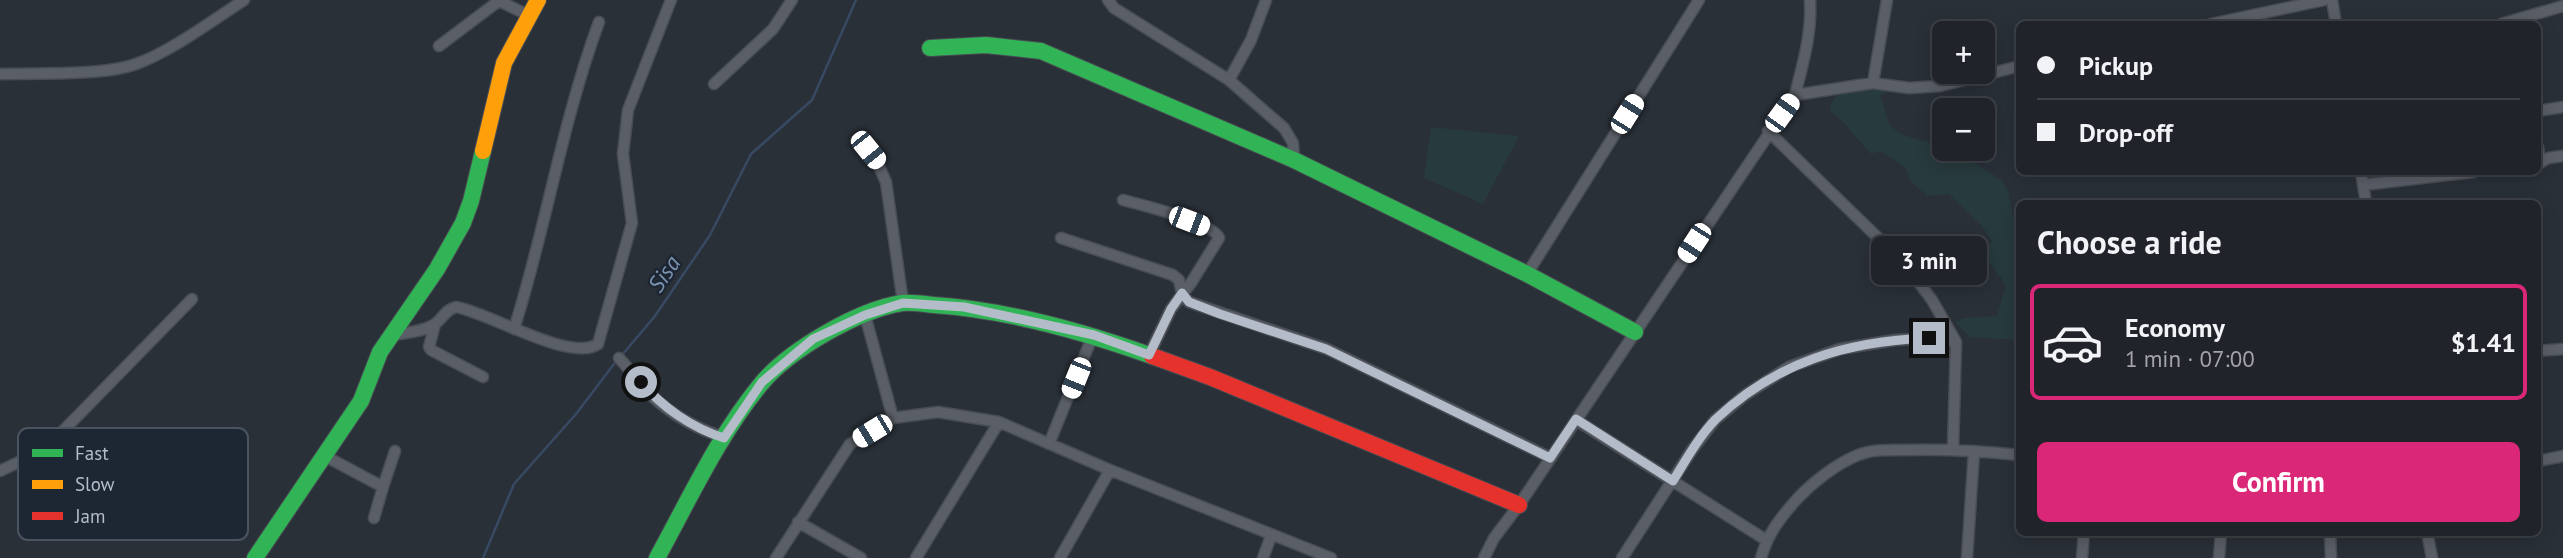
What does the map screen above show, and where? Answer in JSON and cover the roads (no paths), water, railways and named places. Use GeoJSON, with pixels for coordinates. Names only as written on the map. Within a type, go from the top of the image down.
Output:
{"type":"FeatureCollection","features":[{"type":"Feature","properties":{"kind":"street"},"geometry":{"type":"LineString","coordinates":[[0,74],[125,67],[139,63],[198,31],[244,0]]}},
{"type":"Feature","properties":{"kind":"street"},"geometry":{"type":"LineString","coordinates":[[439,46],[499,0],[528,15]]}},
{"type":"Feature","properties":{"kind":"street"},"geometry":{"type":"LineString","coordinates":[[255,558],[361,401],[389,336],[438,269],[463,223],[471,201],[504,63],[538,0]]}},
{"type":"Feature","properties":{"kind":"street"},"geometry":{"type":"LineString","coordinates":[[389,336],[426,328],[435,324],[448,309],[456,307],[547,341],[582,349],[593,348],[598,344],[632,223],[623,154],[628,110],[671,0]]}},
{"type":"Feature","properties":{"kind":"street"},"geometry":{"type":"LineString","coordinates":[[714,84],[773,29],[792,0]]}},
{"type":"Feature","properties":{"kind":"street"},"geometry":{"type":"LineString","coordinates":[[1108,0],[1114,8],[1229,80],[1284,128],[1293,143],[1294,160]]}},
{"type":"Feature","properties":{"kind":"street"},"geometry":{"type":"LineString","coordinates":[[1229,80],[1251,40],[1266,0]]}},
{"type":"Feature","properties":{"kind":"street"},"geometry":{"type":"LineString","coordinates":[[1527,274],[1699,0]]}},
{"type":"Feature","properties":{"kind":"street"},"geometry":{"type":"LineString","coordinates":[[1484,558],[1494,538],[1519,505],[1768,131],[1795,95],[1809,32],[1810,0]]}},
{"type":"Feature","properties":{"kind":"street"},"geometry":{"type":"LineString","coordinates":[[1873,83],[1887,0]]}},
{"type":"Feature","properties":{"kind":"street"},"geometry":{"type":"LineString","coordinates":[[2225,21],[2325,0]]}},
{"type":"Feature","properties":{"kind":"street"},"geometry":{"type":"LineString","coordinates":[[2332,0],[2336,21]]}},
{"type":"Feature","properties":{"kind":"street"},"geometry":{"type":"LineString","coordinates":[[2519,21],[2563,6]]}},
{"type":"Feature","properties":{"kind":"street"},"geometry":{"type":"LineString","coordinates":[[514,329],[540,242],[582,69],[599,22]]}},
{"type":"Feature","properties":{"kind":"street"},"geometry":{"type":"LineString","coordinates":[[930,48],[1007,45],[1041,51],[1294,160],[1527,274],[1635,332]]}},
{"type":"Feature","properties":{"kind":"street"},"geometry":{"type":"LineString","coordinates":[[1795,95],[1873,83],[1909,88],[1940,86],[2016,67]]}},
{"type":"Feature","properties":{"kind":"street"},"geometry":{"type":"LineString","coordinates":[[2541,111],[2563,107]]}},
{"type":"Feature","properties":{"kind":"street"},"geometry":{"type":"LineString","coordinates":[[1768,131],[1904,262],[1932,300],[1956,342],[1952,449]]}},
{"type":"Feature","properties":{"kind":"street"},"geometry":{"type":"LineString","coordinates":[[856,141],[877,162],[886,182],[903,303]]}},
{"type":"Feature","properties":{"kind":"street"},"geometry":{"type":"LineString","coordinates":[[2541,162],[2547,158],[2563,156]]}},
{"type":"Feature","properties":{"kind":"street"},"geometry":{"type":"LineString","coordinates":[[2361,175],[2366,200]]}},
{"type":"Feature","properties":{"kind":"street"},"geometry":{"type":"LineString","coordinates":[[2363,185],[2448,175]]}},
{"type":"Feature","properties":{"kind":"street"},"geometry":{"type":"LineString","coordinates":[[1123,200],[1164,211],[1214,230],[1218,234],[1218,244],[1171,309],[1149,355]]}},
{"type":"Feature","properties":{"kind":"street"},"geometry":{"type":"LineString","coordinates":[[1061,238],[1173,275],[1179,280],[1182,293],[1189,302],[1326,349],[1550,458]]}},
{"type":"Feature","properties":{"kind":"street"},"geometry":{"type":"LineString","coordinates":[[67,428],[192,299]]}},
{"type":"Feature","properties":{"kind":"street"},"geometry":{"type":"LineString","coordinates":[[657,558],[724,438],[762,382],[813,339],[865,315],[903,303],[964,307],[1094,335],[1210,376],[1519,505]]}},
{"type":"Feature","properties":{"kind":"street"},"geometry":{"type":"LineString","coordinates":[[865,315],[893,418]]}},
{"type":"Feature","properties":{"kind":"street"},"geometry":{"type":"LineString","coordinates":[[435,324],[429,347],[431,350],[483,377]]}},
{"type":"Feature","properties":{"kind":"street"},"geometry":{"type":"LineString","coordinates":[[1049,444],[1094,335]]}},
{"type":"Feature","properties":{"kind":"street"},"geometry":{"type":"LineString","coordinates":[[1622,558],[1715,420],[1745,395],[1789,367],[1840,349],[1895,340],[1929,338],[1956,342]]}},
{"type":"Feature","properties":{"kind":"street"},"geometry":{"type":"LineString","coordinates":[[2541,351],[2563,349]]}},
{"type":"Feature","properties":{"kind":"street"},"geometry":{"type":"LineString","coordinates":[[619,358],[662,404],[708,432],[724,438]]}},
{"type":"Feature","properties":{"kind":"street"},"geometry":{"type":"LineString","coordinates":[[776,558],[850,444],[893,418],[938,412],[999,422],[1271,536],[1331,558]]}},
{"type":"Feature","properties":{"kind":"street"},"geometry":{"type":"LineString","coordinates":[[1576,419],[1766,540]]}},
{"type":"Feature","properties":{"kind":"street"},"geometry":{"type":"LineString","coordinates":[[916,558],[999,422]]}},
{"type":"Feature","properties":{"kind":"street"},"geometry":{"type":"LineString","coordinates":[[1761,558],[1774,524],[1804,491],[1859,454],[1879,450],[1952,449],[2016,455]]}},
{"type":"Feature","properties":{"kind":"street"},"geometry":{"type":"LineString","coordinates":[[1967,558],[1974,450]]}},
{"type":"Feature","properties":{"kind":"street"},"geometry":{"type":"LineString","coordinates":[[374,518],[395,451]]}},
{"type":"Feature","properties":{"kind":"street"},"geometry":{"type":"LineString","coordinates":[[323,455],[383,487]]}},
{"type":"Feature","properties":{"kind":"street"},"geometry":{"type":"LineString","coordinates":[[2541,460],[2563,456]]}},
{"type":"Feature","properties":{"kind":"street"},"geometry":{"type":"LineString","coordinates":[[0,471],[18,462]]}},
{"type":"Feature","properties":{"kind":"street"},"geometry":{"type":"LineString","coordinates":[[1060,558],[1110,470]]}},
{"type":"Feature","properties":{"kind":"street"},"geometry":{"type":"LineString","coordinates":[[798,522],[861,558]]}},
{"type":"Feature","properties":{"kind":"street"},"geometry":{"type":"LineString","coordinates":[[1263,558],[1271,536]]}},
{"type":"Feature","properties":{"kind":"street"},"geometry":{"type":"LineString","coordinates":[[2082,558],[2084,536]]}},
{"type":"Feature","properties":{"kind":"street"},"geometry":{"type":"LineString","coordinates":[[2219,558],[2221,536]]}},
{"type":"Feature","properties":{"kind":"street"},"geometry":{"type":"LineString","coordinates":[[2330,536],[2331,558]]}},
{"type":"Feature","properties":{"kind":"street"},"geometry":{"type":"LineString","coordinates":[[2428,536],[2432,558]]}},
{"type":"Feature","properties":{"kind":"waterway","name":"Sisa"},"geometry":{"type":"LineString","coordinates":[[622,355],[655,316],[710,235],[751,154],[812,100],[856,0]]}},
{"type":"Feature","properties":{"kind":"waterway","name":"Sisa"},"geometry":{"type":"LineString","coordinates":[[483,558],[514,484],[576,414],[617,360]]}}]}
